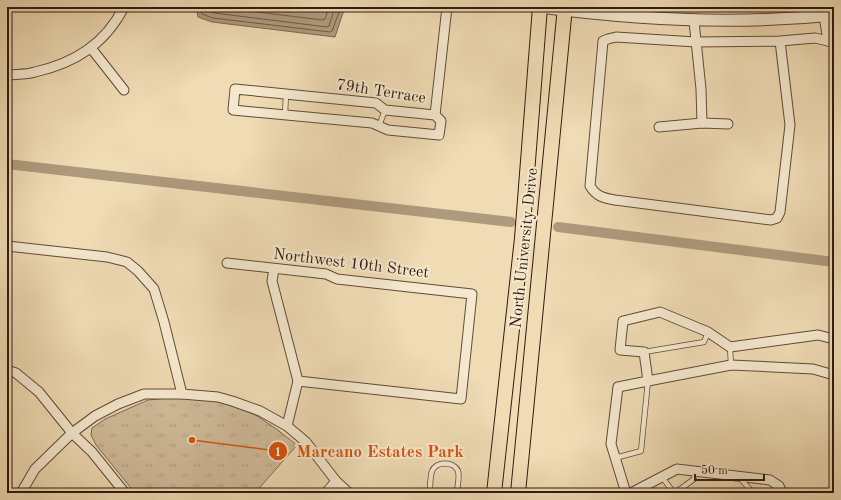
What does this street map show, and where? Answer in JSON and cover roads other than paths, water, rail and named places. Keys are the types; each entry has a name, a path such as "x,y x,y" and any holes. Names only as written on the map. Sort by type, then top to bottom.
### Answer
{"main road":[{"name":"North University Drive","path":"494,493 522,238 540,7"},
{"name":"North University Drive","path":"518,493 565,9"},
{"path":"502,493 509,409 508,404 504,399"}],"street":[{"path":"7,75 34,73 61,65 91,48 111,29 124,7"},
{"path":"435,115 447,7"},
{"path":"540,7 619,17 694,21 752,20 829,15 831,40 815,38 780,41 696,42 616,37 603,42 590,186 594,193 602,197 615,200 771,220 777,218 780,212 790,125 780,41"},
{"path":"694,21 701,89 702,123"},
{"path":"91,48 124,90"},
{"name":"79th Terrace","path":"235,89 376,104 385,110 435,115 441,121 439,135 388,130 372,123 233,110 235,89"},
{"path":"659,127 702,123 728,124"},
{"path":"7,246 107,257 127,262 138,271 154,289 182,394"},
{"name":"Northwest 10th Street","path":"227,263 326,274 337,280 472,294 461,399 298,381"},
{"path":"274,269 272,281 298,381 287,426"},
{"path":"648,381 644,352 620,350 623,321 660,312 708,332 730,346 818,335 834,339"},
{"path":"626,493 611,444 618,387 731,365 813,369 834,375"},
{"path":"7,370 16,373 39,392 72,433 92,452 125,493"},
{"path":"21,493 35,469 72,433 95,416 118,404 144,394 182,394 218,397 260,411 287,426 306,442 336,481 349,493"},
{"path":"631,493 677,469 770,480 779,486 782,493"},
{"path":"326,493 336,481"}],"lane":[{"path":"285,115 286,94"},
{"path":"379,126 385,110"},
{"path":"644,352 704,342 708,332"},
{"path":"730,346 731,365"},
{"path":"615,458 641,451 648,381"},
{"path":"430,493 432,472 435,466 449,464 455,467 459,472 457,493"},
{"path":"662,477 674,493 694,479 695,471"},
{"path":"739,476 753,493"}],"water":[{"path":"196,7 345,7 335,37 212,22 198,17"}],"waterway":[{"path":"7,164 511,222"},
{"path":"558,227 834,262"}],"place":[{"name":"Marcano Estates Park","path":"192,440"}]}
